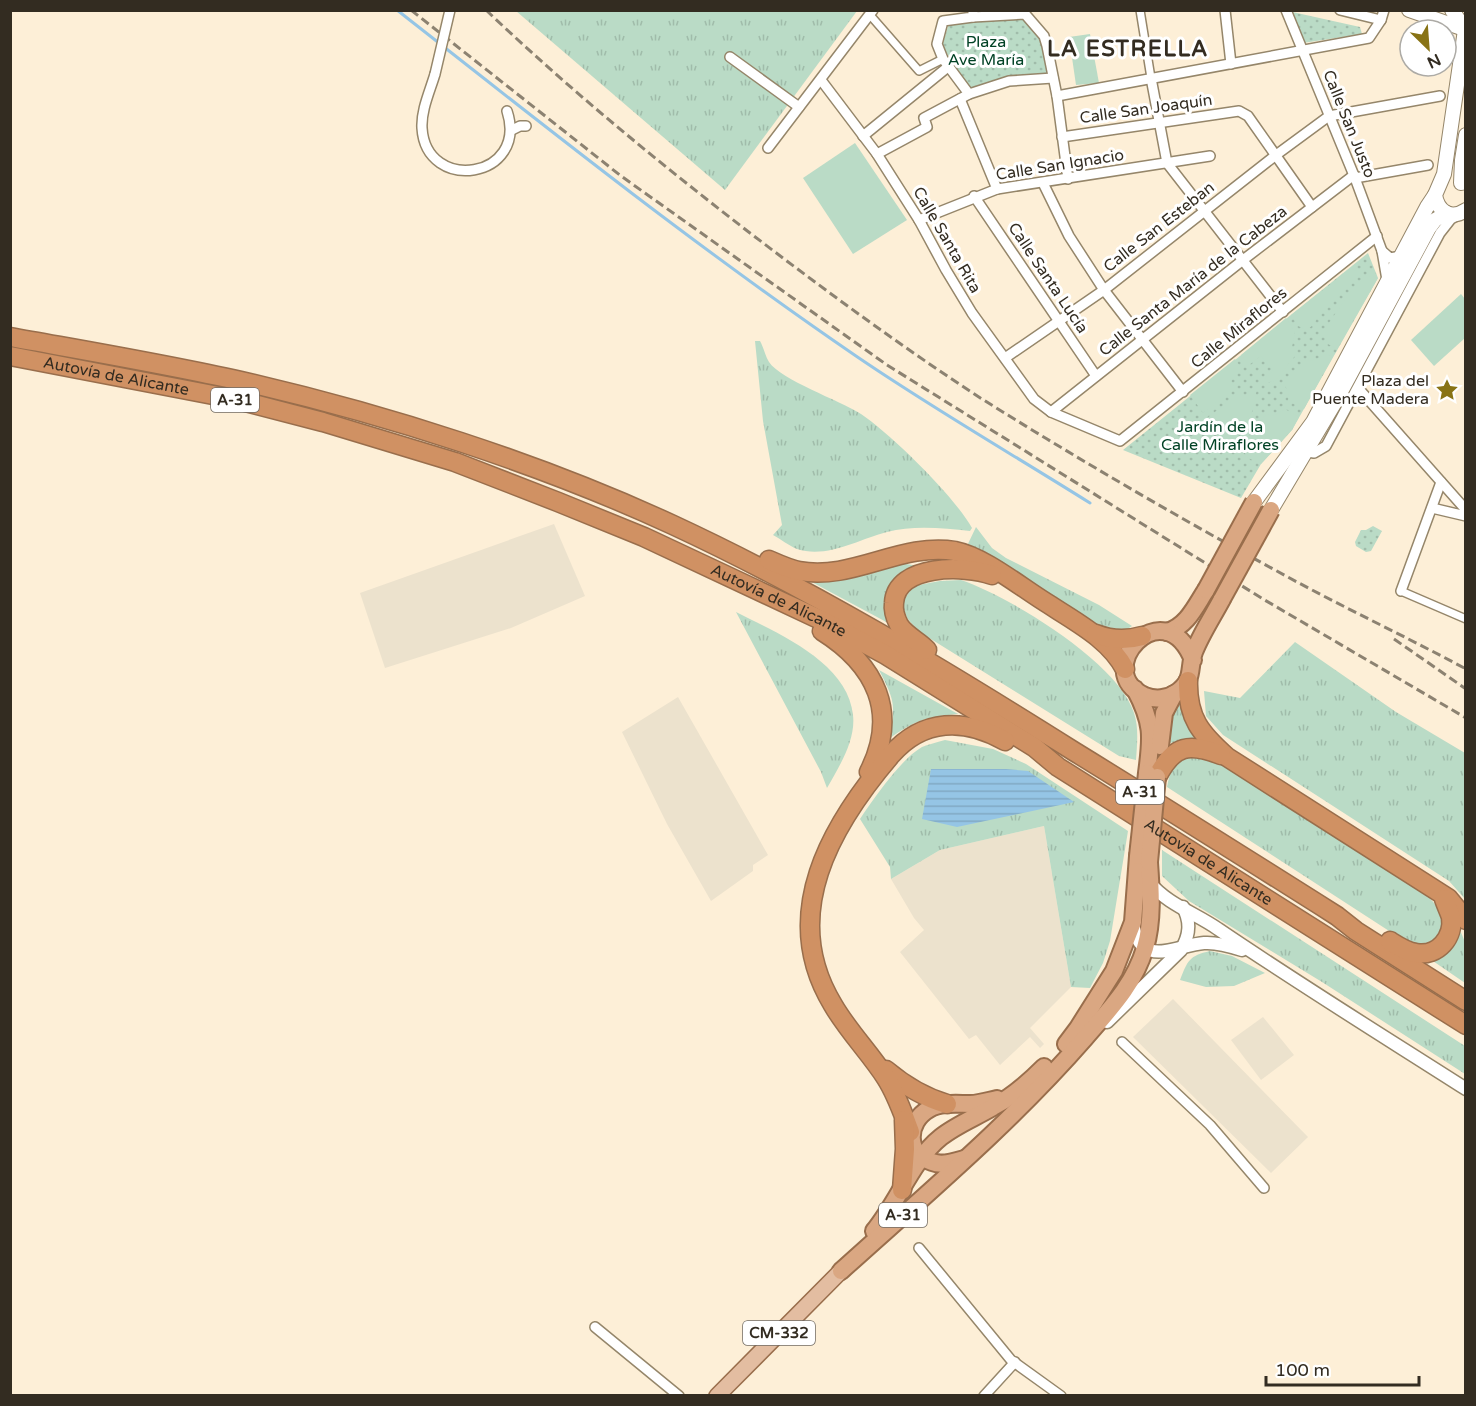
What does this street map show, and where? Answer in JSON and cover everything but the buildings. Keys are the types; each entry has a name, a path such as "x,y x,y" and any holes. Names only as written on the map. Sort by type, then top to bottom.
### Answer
{"highway":[{"name":"Autovía de Alicante","path":"10,337 241,381 343,407 411,427 586,489 671,524 802,588 944,669 1337,916 1356,931 1466,1001"},
{"name":"Autovía de Alicante","path":"10,356 234,399 398,443 455,462 644,537 823,621 886,655 1034,747 1058,767 1466,1025"},
{"path":"1167,632 1183,624 1206,590 1254,502"},
{"path":"1271,510 1195,649 1188,681 1189,700 1195,722 1206,738 1227,757 1443,894 1466,920"},
{"path":"716,546 741,547 798,571 814,572 851,568 924,549 957,552 986,564 1091,632 1112,650 1125,669 1128,680 1149,719 1152,735 1152,775"},
{"path":"944,669 925,647 899,625 893,609 897,589 906,580 917,575 956,568 989,574 1019,586"},
{"path":"792,608 859,660 875,683 881,703 882,735 876,758 822,862 812,892 808,935 814,963 825,992 887,1079 921,1157 938,1164 965,1159 1072,1053 1126,990 1146,947"},
{"path":"1091,632 1114,639 1142,636 1156,631 1167,632 1183,642 1192,660"},
{"path":"1125,669 1126,657 1132,645 1142,636"},
{"name":"A-31","path":"1146,947 1151,902 1150,883 1144,859 1152,775 1168,702 1188,681"},
{"path":"1134,688 1148,697 1162,698 1174,694"},
{"path":"854,802 899,746 927,729 942,724 973,727 994,734 1031,756 1058,767"},
{"path":"1152,775 1176,752 1190,748 1205,749 1227,757"},
{"path":"964,1123 1015,1092 1054,1058 1078,1028 1114,971 1133,921 1144,859"},
{"path":"1337,916 1360,923 1398,946 1416,953 1427,953 1444,944 1450,934 1450,916 1443,894"},
{"path":"873,1059 912,1090 924,1097 946,1104 961,1116 969,1140 965,1159"},
{"path":"907,1124 936,1106 983,1103 1015,1092"},
{"name":"A-31","path":"841,1271 878,1227 921,1157 942,1136 964,1123"},
{"path":"902,1190 907,1124"},
{"name":"A-31","path":"841,1271 965,1159"}],"main road":[{"path":"1254,502 1313,422 1438,189 1444,174 1465,30 1452,10"},
{"path":"1417,11 1465,30"},
{"path":"1438,189 1450,180 1463,184 1466,135"},
{"path":"1438,189 1439,208 1457,213"},
{"path":"1271,510 1308,452 1429,228 1435,220 1457,213"},
{"name":"CM-332","path":"717,1395 841,1271"}],"street":[{"path":"450,10 422,119 422,131 428,147 440,163 455,170 465,171 487,166 504,150 512,130 507,111"},
{"path":"1140,10 1167,163 1283,312"},
{"path":"1225,10 1231,64"},
{"name":"Calle San Justo","path":"1286,10 1355,177 1382,251 1388,283"},
{"path":"1057,96 1369,38 1383,15 1340,10"},
{"path":"768,148 871,13 919,71 946,63"},
{"path":"969,94 946,63 937,44 943,21 973,14 1025,14 1044,36 1057,96 1068,179"},
{"path":"730,57 799,107"},
{"path":"863,136 946,63"},
{"path":"877,154 927,127 924,118 969,94 1009,81 1053,78"},
{"name":"Calle Santa Rita","path":"821,80 877,154 919,220 972,313 1034,399 1051,411 1119,441"},
{"path":"1329,116 1440,96"},
{"path":"960,99 997,189"},
{"name":"Calle San Joaquín","path":"1062,137 1239,111 1248,116 1276,155"},
{"name":"Calle San Esteban","path":"1005,358 1104,290 1329,116"},
{"path":"512,130 526,126"},
{"path":"1276,155 1312,207"},
{"name":"Calle San Ignacio","path":"919,220 974,196 997,189 1210,156"},
{"path":"1355,177 1428,165"},
{"name":"Calle Santa María de la Cabeza","path":"1051,411 1243,260 1355,177"},
{"path":"1043,183 1069,236 1104,290 1183,392"},
{"name":"Calle Santa Lucía","path":"974,196 1096,376"},
{"path":"1308,452 1314,453 1326,446 1440,233 1457,213"},
{"name":"Calle Miraflores","path":"1119,441 1377,236"},
{"path":"1382,251 1393,258 1401,256"},
{"path":"1358,388 1466,510"},
{"path":"1442,482 1401,591 1466,619"},
{"path":"1432,508 1466,516"},
{"path":"1150,883 1177,904 1466,1089"},
{"path":"1072,1053 1122,1009 1181,950 1186,942 1189,930 1187,915 1177,904 1159,900 1151,902 1141,908 1133,921 1137,935 1146,947 1160,952 1181,950 1197,944 1216,943 1257,956"},
{"path":"1122,1042 1210,1125 1264,1188"},
{"path":"919,1248 1015,1362 1061,1395"},
{"path":"595,1327 679,1395"},
{"path":"984,1395 1015,1362"}],"shaded area":[{"path":"554,524 585,596 511,628 385,668 360,593"},
{"path":"678,697 768,855 753,865 753,871 711,901 667,824 622,732"},
{"path":"1044,826 1071,987 1030,1028 1044,1044 1040,1048 1030,1037 1000,1065 976,1035 969,1039 900,952 924,930 914,918 891,879 940,850"},
{"path":"1173,999 1308,1137 1271,1173 1133,1037"},
{"path":"1263,1017 1294,1055 1261,1080 1231,1040"}],"green space":[{"path":"516,11 857,11 725,190"},
{"path":"1288,11 1360,27 1362,34 1303,43"},
{"name":"Plaza Ave María","path":"1027,16 1043,40 1052,77 973,92 942,46 949,23"},
{"path":"1090,34 1099,83 1076,85 1069,37"},
{"path":"855,143 907,220 853,254 803,178"},
{"name":"Jardín de la Calle Miraflores","path":"1368,253 1378,278 1292,430 1261,464 1241,498 1123,450"},
{"path":"1351,268 1358,272 1319,313 1314,324 1307,330 1298,326 1291,315"},
{"path":"1365,275 1378,278 1337,349 1326,343 1326,327"},
{"path":"1461,294 1465,299 1465,338 1434,366 1411,340"},
{"path":"1286,318 1295,332 1292,347 1295,356 1275,381 1265,383 1263,380 1273,371 1261,356 1249,365 1241,355"},
{"path":"755,341 760,341 769,362 775,369 798,383 851,408 889,436 952,500 972,528 970,531 907,528 820,552 797,549 773,535 782,525 763,421"},
{"path":"1324,354 1333,356 1304,409 1288,401 1289,393 1285,386 1306,359 1315,360"},
{"path":"1235,359 1242,369 1231,381 1235,388 1203,413 1190,395"},
{"path":"1256,386 1251,416 1230,449 1206,419 1240,392 1244,396"},
{"path":"1285,409 1299,417 1292,430 1261,464 1246,457 1243,445 1266,414 1273,416"},
{"path":"1373,526 1382,531 1371,551 1366,552 1356,546 1355,542 1361,530"},
{"path":"976,527 992,548 1006,558 1099,605 1132,626 1126,630 1102,627 966,548"},
{"path":"900,563 925,567 910,571 890,624 808,580"},
{"path":"961,580 1006,600 1033,616 1085,653 1107,673 1124,694 1136,719 1136,760 1119,756 918,631 907,618 902,603 913,586"},
{"path":"736,612 808,652 825,665 848,696 853,715 852,734 846,753 827,788 821,772"},
{"path":"1295,642 1396,712 1465,753 1465,899 1449,881 1223,735 1206,716 1204,691 1240,698"},
{"path":"879,670 958,714 921,720 889,739 893,703"},
{"path":"1180,701 1199,739 1169,743 1169,718"},
{"path":"945,740 993,749 1026,764 1128,831 1110,941 1103,963 1090,988 1071,987 1044,826 940,850 891,879 890,867 860,819 905,760 922,747"},
{"path":"1191,755 1211,757 1428,896 1442,916 1442,932 1433,941 1426,943 1411,943 1403,940 1167,787 1174,767"},
{"path":"1162,850 1465,1046 1465,1074 1322,982 1189,901 1162,876"},
{"path":"1457,923 1465,942 1465,983 1430,959"},
{"path":"1210,951 1232,956 1265,973 1234,986 1206,987 1180,980 1193,957"}],"water":[{"path":"931,769 1028,771 1074,802 957,827 922,819"}],"waterway":[{"path":"397,10 624,187 797,315 914,394 1090,503"}],"railway":[{"path":"411,10 621,176 887,365 1263,599 1466,718"},
{"path":"486,10 615,125 750,233 893,339 952,379 1127,487 1201,529 1299,583 1466,669"},
{"path":"1394,639 1466,689"}],"place":[{"name":"Plaza del Puente Madera","path":"1447,390"}],"district":[{"name":"LA ESTRELLA","path":"1128,49"}]}
